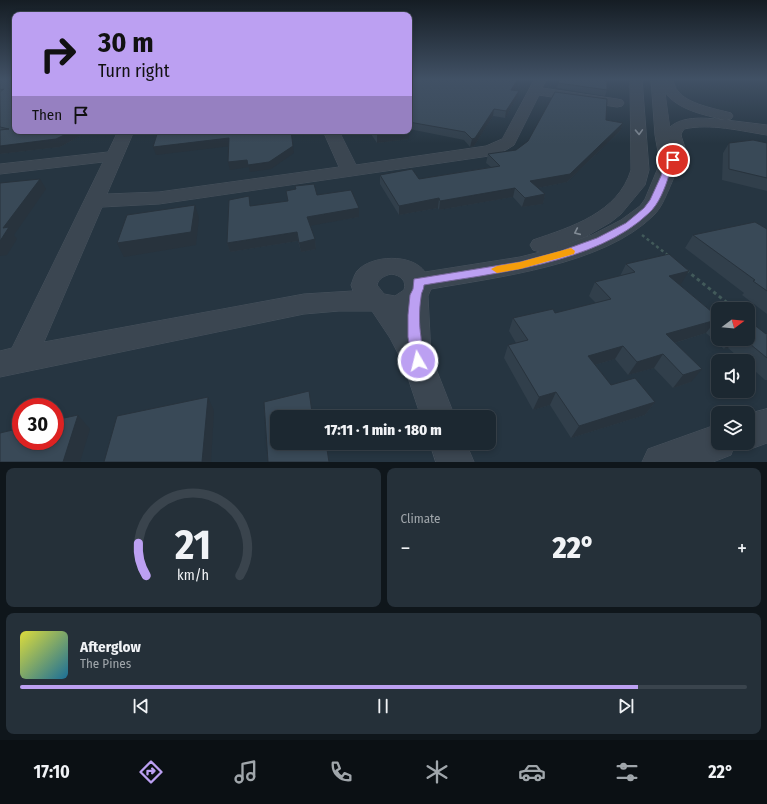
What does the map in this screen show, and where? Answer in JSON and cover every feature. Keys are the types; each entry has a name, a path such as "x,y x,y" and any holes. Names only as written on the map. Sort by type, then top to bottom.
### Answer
{"street":[{"path":"90,208 350,172 481,152 500,147 508,142 529,101"},
{"path":"606,101 617,103"},
{"path":"414,282 562,238 592,225 614,210 636,185 640,170 637,101"},
{"path":"418,361 400,330 377,303 367,295 364,288 364,280 369,274 375,269 391,266 414,282 520,265 564,254 600,240 629,225 647,210 654,201 665,176 668,163 659,101"},
{"path":"683,101 696,107 721,115"},
{"path":"767,123 692,110 682,112 687,117 767,130"},
{"path":"668,163 673,160 678,153 674,130 681,126 693,123 710,123 767,130"},
{"path":"11,361 90,208 125,134"},
{"path":"332,134 350,172"},
{"path":"0,169 114,156"},
{"path":"304,304 339,290 369,274"},
{"path":"11,361 304,304 339,301 377,303 391,306 409,301 414,282"},
{"path":"414,282 414,337 418,361 436,410"},
{"path":"755,430 767,426"},
{"path":"661,462 711,444"},
{"path":"451,450 455,462"}],"path":[{"path":"629,225 673,259"},
{"path":"685,269 726,302"}],"building":[{"path":"0,101 12,101 12,134 66,134 56,139 0,146 0,130 9,129 0,127"},
{"path":"412,101 513,101 506,111 494,109 475,138 472,139 465,132 412,123"},
{"path":"550,101 607,101 606,120 623,123 570,174 530,181 545,194 525,198 515,188 440,201 439,198 399,206 380,175 412,169 419,179 500,166 488,154 516,150 528,141"},
{"path":"157,134 291,134 293,146 269,162 248,165 247,160 228,162 229,138 153,147"},
{"path":"753,140 767,143 767,178 729,169 729,143"},
{"path":"40,179 3,228 9,227 0,241 0,183"},
{"path":"314,184 317,195 351,190 359,208 307,217 315,239 299,243 297,232 227,243 229,200 249,196 250,206 288,201 286,191 296,189 295,186"},
{"path":"195,205 191,232 117,243 127,215"},
{"path":"755,222 767,229 767,291 753,281 755,280 693,235"},
{"path":"669,254 689,271 669,276 711,311 711,321 666,334 702,369 683,375 663,354 637,362 623,346 588,356 611,385 635,378 655,402 579,426 556,392 539,397 508,345 528,340 513,318 553,309 555,313 611,299 595,282 635,272 626,264"},
{"path":"755,325 766,334 767,333 767,358 752,346 755,346"},
{"path":"309,391 312,410 270,410 270,450 327,450 329,462 268,462 264,402"},
{"path":"208,397 202,462 104,462 117,416"},
{"path":"78,415 63,462 0,462 0,433 12,430 12,450 64,450 64,418"}],"slow traffic":[{"path":"497,269 520,265 571,251"}],"route":[{"path":"418,361 414,337 415,295 418,289 418,282 520,265 564,254 600,240 629,225 647,210 654,201 665,176 668,163 673,160"}]}
